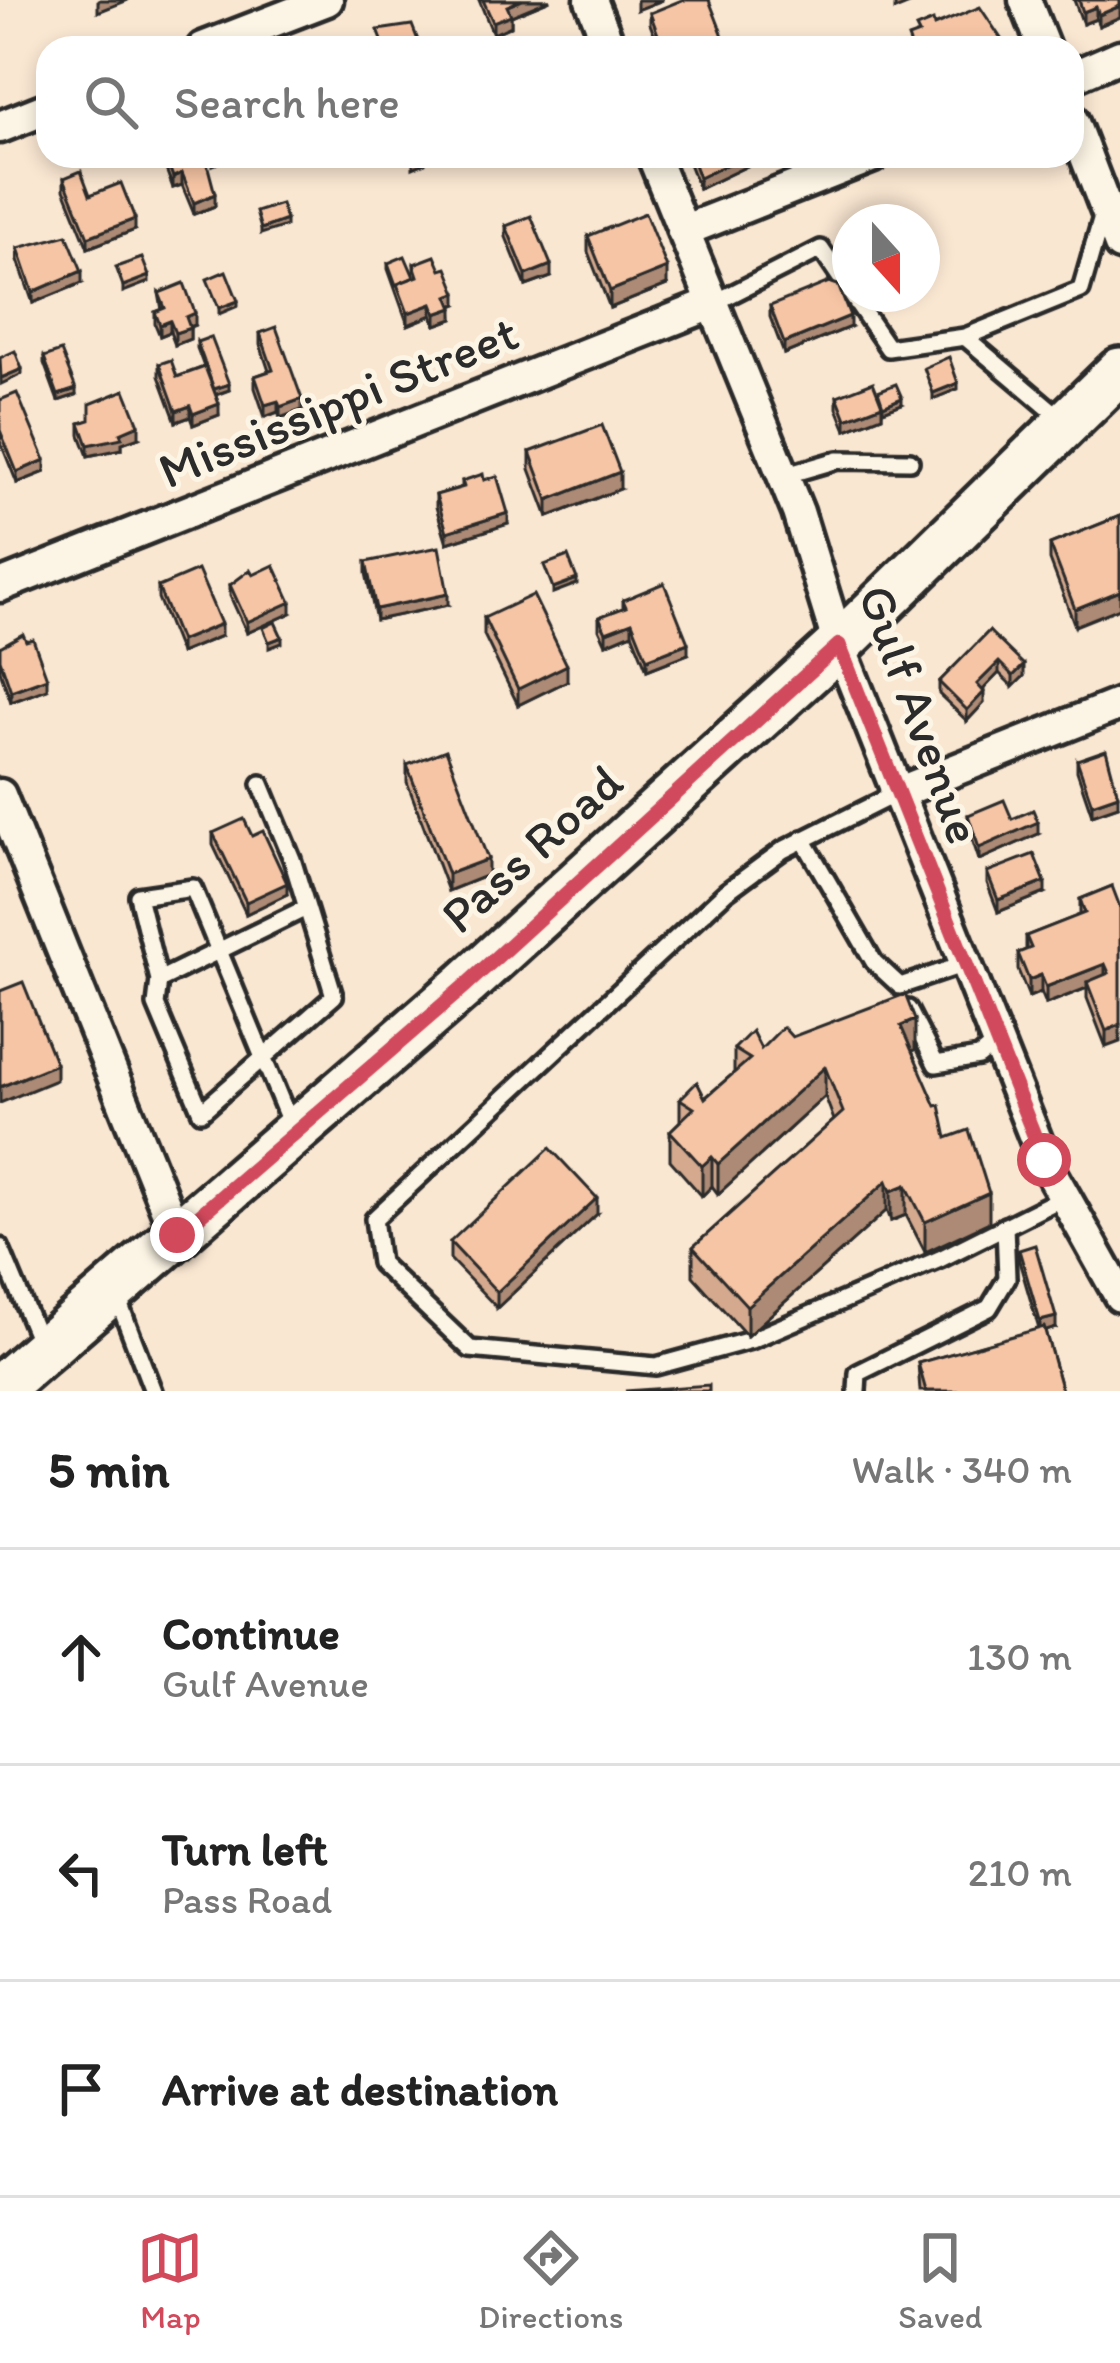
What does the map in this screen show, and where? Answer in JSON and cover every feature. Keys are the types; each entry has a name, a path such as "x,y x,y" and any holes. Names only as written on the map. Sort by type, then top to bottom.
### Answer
{"main road":[{"name":"Pass Road","path":"0,1388 294,1133 839,645 1120,371"}],"street":[{"path":"234,36 328,0"},
{"path":"591,0 605,36"},
{"path":"1024,0 1039,36"},
{"path":"1084,72 1120,56"},
{"path":"0,127 36,113"},
{"path":"1084,152 1120,245"},
{"name":"Gulf Avenue","path":"658,168 783,476 839,645 965,964 1064,1197 1120,1296"},
{"path":"682,231 842,168"},
{"name":"Mississippi Street","path":"0,586 712,304"},
{"path":"896,794 1120,704"},
{"path":"0,795 8,838 177,1235"}],"lane":[{"path":"864,312 888,348 965,337 1081,290 1105,207"},
{"path":"712,304 821,249 832,265"},
{"path":"965,337 1067,423"},
{"path":"783,476 838,460 910,461"},
{"path":"261,784 334,996 265,1060 201,1112 156,1005 159,980 138,896 193,888 265,1060 294,1133"},
{"path":"896,794 803,839 726,892 374,1220 380,1263 470,1349 656,1366 751,1340 1064,1197"},
{"path":"803,839 874,962 900,986 936,1064 979,1057 997,1042"},
{"path":"159,980 307,908"},
{"path":"900,986 965,964"},
{"path":"857,1391 858,1373 989,1308 1007,1278 1005,1226"},
{"path":"0,1247 43,1351"},
{"path":"114,1289 153,1391"}],"building":[{"path":"483,0 522,0 507,6 511,15 493,22"},
{"path":"682,0 709,0 723,36 659,36 650,13"},
{"path":"1079,0 1120,0 1120,6 1099,15 1096,7 1083,12"},
{"path":"980,7 999,36 914,36 919,34 916,28 933,21 934,26"},
{"path":"412,25 416,36 380,36 378,30"},
{"path":"170,168 208,168 215,194 194,203 182,173 173,177"},
{"path":"695,168 719,168 699,178"},
{"path":"81,171 90,195 121,183 135,219 88,237 64,178"},
{"path":"281,204 286,220 261,229 256,212"},
{"path":"645,213 667,268 610,291 588,236"},
{"path":"531,216 551,265 526,275 506,226"},
{"path":"67,235 82,271 33,292 18,248"},
{"path":"405,256 414,277 396,285 388,263"},
{"path":"435,256 441,270 447,268 457,293 448,296 453,308 436,314 432,304 408,313 397,284 418,276 414,264"},
{"path":"142,258 149,276 123,286 116,267"},
{"path":"226,271 238,301 219,308 207,279"},
{"path":"829,282 832,312 850,316 784,343 770,306"},
{"path":"184,283 195,313 186,317 190,328 175,333 170,321 160,325 155,312 165,308 159,293"},
{"path":"276,327 302,399 280,407 278,401 265,405 255,376 273,370 260,333"},
{"path":"211,337 229,384 214,389 197,342"},
{"path":"15,351 22,369 1,378 0,358"},
{"path":"61,351 76,389 58,395 44,357"},
{"path":"949,357 958,383 933,393 924,368"},
{"path":"171,360 177,377 205,367 219,404 193,414 190,406 176,411 159,364"},
{"path":"873,382 882,405 846,419 837,396"},
{"path":"896,384 902,398 883,406 878,391"},
{"path":"125,390 139,425 120,433 122,438 88,445 80,423 90,420 90,404"},
{"path":"17,393 45,460 17,472 0,430 0,400"},
{"path":"602,425 620,472 548,500 530,452"},
{"path":"483,474 484,480 497,476 508,513 447,532 436,495 464,487 462,481"},
{"path":"1120,516 1120,591 1075,609 1050,544"},
{"path":"439,547 448,594 376,609 366,562"},
{"path":"568,556 577,579 553,588 544,565"},
{"path":"274,565 291,602 247,622 230,585 250,570 253,575"},
{"path":"198,570 221,624 180,641 158,587"},
{"path":"664,583 688,643 647,659 632,622 606,632 599,617 626,607 623,600"},
{"path":"533,595 567,665 518,689 484,618"},
{"path":"275,622 282,637 269,642 263,628"},
{"path":"989,631 1024,665 1013,676 999,662 977,684 984,692 967,710 939,682"},
{"path":"23,634 26,641 33,639 47,678 11,691 0,647"},
{"path":"446,750 488,859 448,874 407,765"},
{"path":"1106,750 1118,795 1092,804 1077,760"},
{"path":"1004,800 1012,819 1033,810 1038,822 979,848 968,815"},
{"path":"244,819 252,836 263,831 287,883 246,902 213,833"},
{"path":"1034,854 1045,882 998,900 987,872"},
{"path":"1112,886 1120,907 1120,1025 1106,1031 1087,982 1109,973 1105,964 1046,987 1041,975 1029,980 1018,953 1031,948 1026,936 1085,913 1080,899"},
{"path":"23,982 56,1064 0,1087 0,991"},
{"path":"905,994 915,1020 901,1026 936,1106 940,1105 947,1138 969,1130 989,1193 925,1222 906,1185 891,1191 887,1181 747,1306 693,1247 843,1112 825,1067 718,1164 712,1157 702,1166 670,1131 694,1108 680,1099 697,1082 705,1098 750,1059 734,1049 752,1031 761,1049 783,1027 792,1037"},
{"path":"550,1148 597,1198 497,1292 450,1242"},
{"path":"1035,1245 1056,1317 1040,1321 1019,1250"},
{"path":"1044,1327 1062,1391 926,1391 918,1363"},
{"path":"709,1385 709,1391 625,1391"}],"route":[{"path":"177,1235 466,985 839,645 1044,1160"}]}
